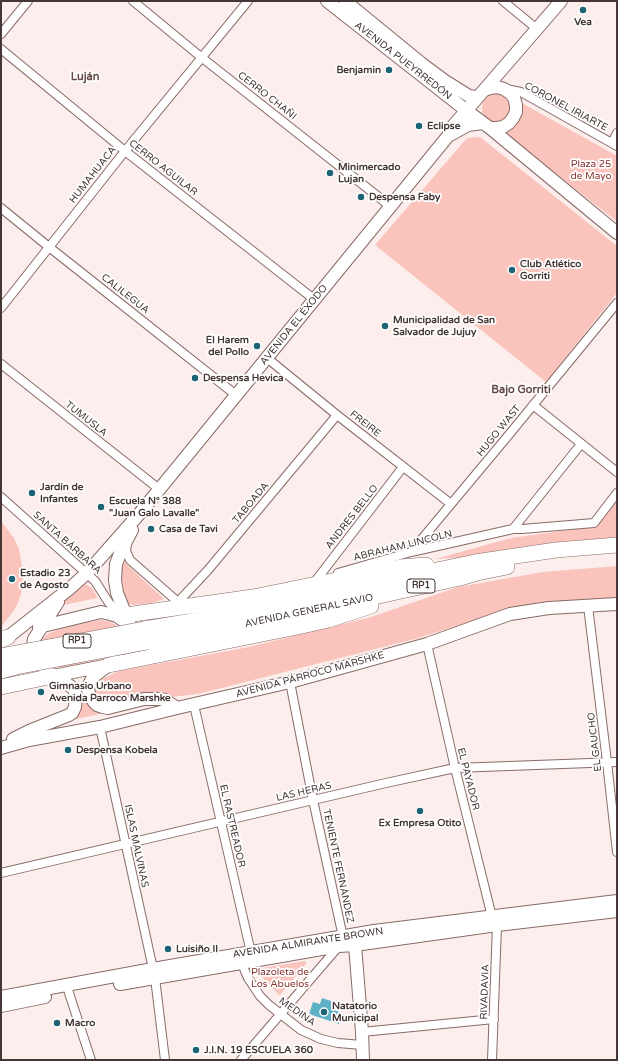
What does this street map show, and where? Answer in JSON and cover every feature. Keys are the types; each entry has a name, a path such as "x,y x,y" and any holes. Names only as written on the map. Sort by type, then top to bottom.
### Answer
{"highway":[{"path":"123,618 180,605 225,615 285,591 400,566 475,562 556,550 617,545"},
{"name":"AVENIDA GENERAL SAVIO","path":"1,656 136,630 225,615 312,611 477,573 531,563 617,555"},
{"path":"109,665 272,633 328,620 418,591 443,581"},
{"name":"AVENIDA GENERAL SAVIO","path":"1,671 147,642 225,615"},
{"path":"1,686 53,676"}],"main road":[{"name":"AVENIDA PUEYRREDÓN","path":"327,1 484,124 617,233"},
{"name":"AVENIDA PUEYRREDÓN","path":"345,1 445,81 464,94 475,97 480,96"},
{"name":"AVENIDA EL ÉXODO","path":"4,639 69,589 87,572 140,513 448,136 453,126 561,1"},
{"path":"497,87 504,89 514,98 516,112 513,118 503,127 497,128 484,124 476,115 475,108 480,96 497,87"},
{"name":"AVENIDA EL ÉXODO","path":"448,136 465,126 484,124"},
{"name":"AVENIDA EL ÉXODO","path":"140,513 116,564 115,580 123,618 132,630 134,641 132,647 121,658 93,677 88,685 88,690 94,702 103,707 108,708 144,699 160,699 165,700 177,708"},
{"name":"AVENIDA EL ÉXODO","path":"53,676 37,665 33,659 34,640 58,602 69,589"},
{"name":"AVENIDA PÁRROCO MARSHKE","path":"1,747 29,740 100,727 290,682 427,644 510,614 536,610 617,604"},
{"path":"4,639 43,625 101,612 123,618"},
{"path":"53,676 109,665"},
{"path":"1,747 29,731 69,715 74,710 76,705 76,696 74,689 53,676"},
{"name":"AVENIDA ALMIRANTE BROWN","path":"1,997 68,989 341,942 495,921 617,901"},
{"name":"AVENIDA ALMIRANTE BROWN","path":"495,921 617,911"},
{"path":"356,940 363,1060"},
{"name":"AVENIDA ALMIRANTE BROWN","path":"1,1006 68,989"}],"street":[{"path":"1,34 28,1"},
{"name":"CERRO CHAÑI","path":"133,1 201,57 390,206"},
{"name":"HUMAHUACA","path":"1,308 125,151 248,1"},
{"path":"502,1 537,29"},
{"name":"CERRO AGUILAR","path":"1,49 125,151 314,300"},
{"name":"CORONEL IRIARTE","path":"504,89 521,92 614,144"},
{"path":"614,144 617,133"},
{"name":"CALILEGUA","path":"1,208 236,395"},
{"name":"HUGO WAST","path":"411,552 617,303"},
{"name":"FREIRE","path":"267,358 451,504"},
{"name":"TUMUSLA","path":"1,364 159,489"},
{"path":"533,405 617,472"},
{"name":"TABOADA","path":"180,605 338,415"},
{"path":"514,529 582,444"},
{"name":"ANDRES BELLO","path":"317,579 403,467"},
{"name":"ABRAHAM LINCOLN","path":"225,615 232,596 317,579 411,552 514,529 594,523 617,493"},
{"name":"SANTA BÁRBARA","path":"1,497 87,572 95,580 109,603 123,618"},
{"path":"132,530 126,551 130,560 180,605"},
{"name":"EL GAUCHO","path":"588,606 617,852"},
{"name":"EL PAYADOR","path":"427,644 455,768 495,921"},
{"name":"TENIENTE FERNÁNDEZ","path":"290,682 341,942"},
{"name":"EL RASTREADOR","path":"194,705 221,822 246,958"},
{"name":"ISLAS MALVINAS","path":"100,727 154,974 165,1060"},
{"name":"LAS HERAS","path":"1,873 455,768 617,762"},
{"name":"RIVADAVIA","path":"492,1060 495,921"},
{"path":"241,1060 341,942"},
{"name":"MEDINA","path":"246,958 250,982 260,996 301,1030 321,1039 338,1043 362,1045"},
{"path":"68,989 91,1060"},
{"path":"362,1032 494,1019"}],"green space":[{"path":"496,94 506,98 510,108 506,118 496,122 486,118 482,108 486,98"},
{"name":"Plaza 25 de Mayo","path":"520,102 617,156 617,221 502,132"},
{"name":"Club Atlético Gorriti","path":"480,137 617,246 617,293 546,382 375,245 467,138"},
{"path":"617,501 617,541 490,556 435,559 511,538 597,526"},
{"name":"Estadio 23 de Agosto","path":"1,521 14,538 19,549 23,573 23,584 17,605 1,627"},
{"path":"124,562 164,599 152,603 133,605 128,603 124,595 120,565"},
{"path":"617,566 617,599 523,605 415,639 198,694 171,697 156,693 106,703 98,700 95,689 102,679 119,671 249,647 371,617 458,587 543,572"},
{"path":"80,583 92,588 97,598 59,606"},
{"path":"100,620 108,621 116,625 121,631 109,657 65,667 50,665 40,645 43,638 49,633 66,627"},
{"path":"80,692 83,692 87,703 104,713 68,721"},
{"name":"Plazoleta de Los Abuelos","path":"304,961 306,964 280,995 256,970 257,969"}],"water":[{"name":"Natatorio Municipal","path":"322,998 337,1003 334,1010 342,1013 339,1024 309,1014 313,1002 320,1004"}],"place":[{"name":"Vea","path":"583,10"},
{"name":"Benjamin","path":"389,70"},
{"name":"Eclipse","path":"419,126"},
{"name":"Minimercado Lujan","path":"330,173"},
{"name":"Despensa Faby","path":"361,197"},
{"name":"Club Atlético Gorriti","path":"512,270"},
{"name":"Municipalidad de San Salvador de Jujuy","path":"385,326"},
{"name":"El Harem del Pollo","path":"257,346"},
{"name":"Despensa Hevica","path":"195,378"},
{"name":"Jardín de Infantes","path":"32,493"},
{"name":"Escuela N° 388 \"Juan Galo Lavalle\"","path":"101,507"},
{"name":"Casa de Tavi","path":"151,529"},
{"name":"Estadio 23 de Agosto","path":"12,579"},
{"name":"Gimnasio Urbano Avenida Parroco Marshke","path":"41,692"},
{"name":"Despensa Kobela","path":"68,750"},
{"name":"Ex Empresa Otito","path":"420,811"},
{"name":"Luisiño II","path":"168,949"},
{"name":"Natatorio Municipal","path":"324,1012"},
{"name":"Macro","path":"57,1023"},
{"name":"J.I.N. 19 ESCUELA 360","path":"196,1050"}],"district":[{"name":"Luján","path":"85,77"},
{"name":"Bajo Gorriti","path":"521,390"}]}
